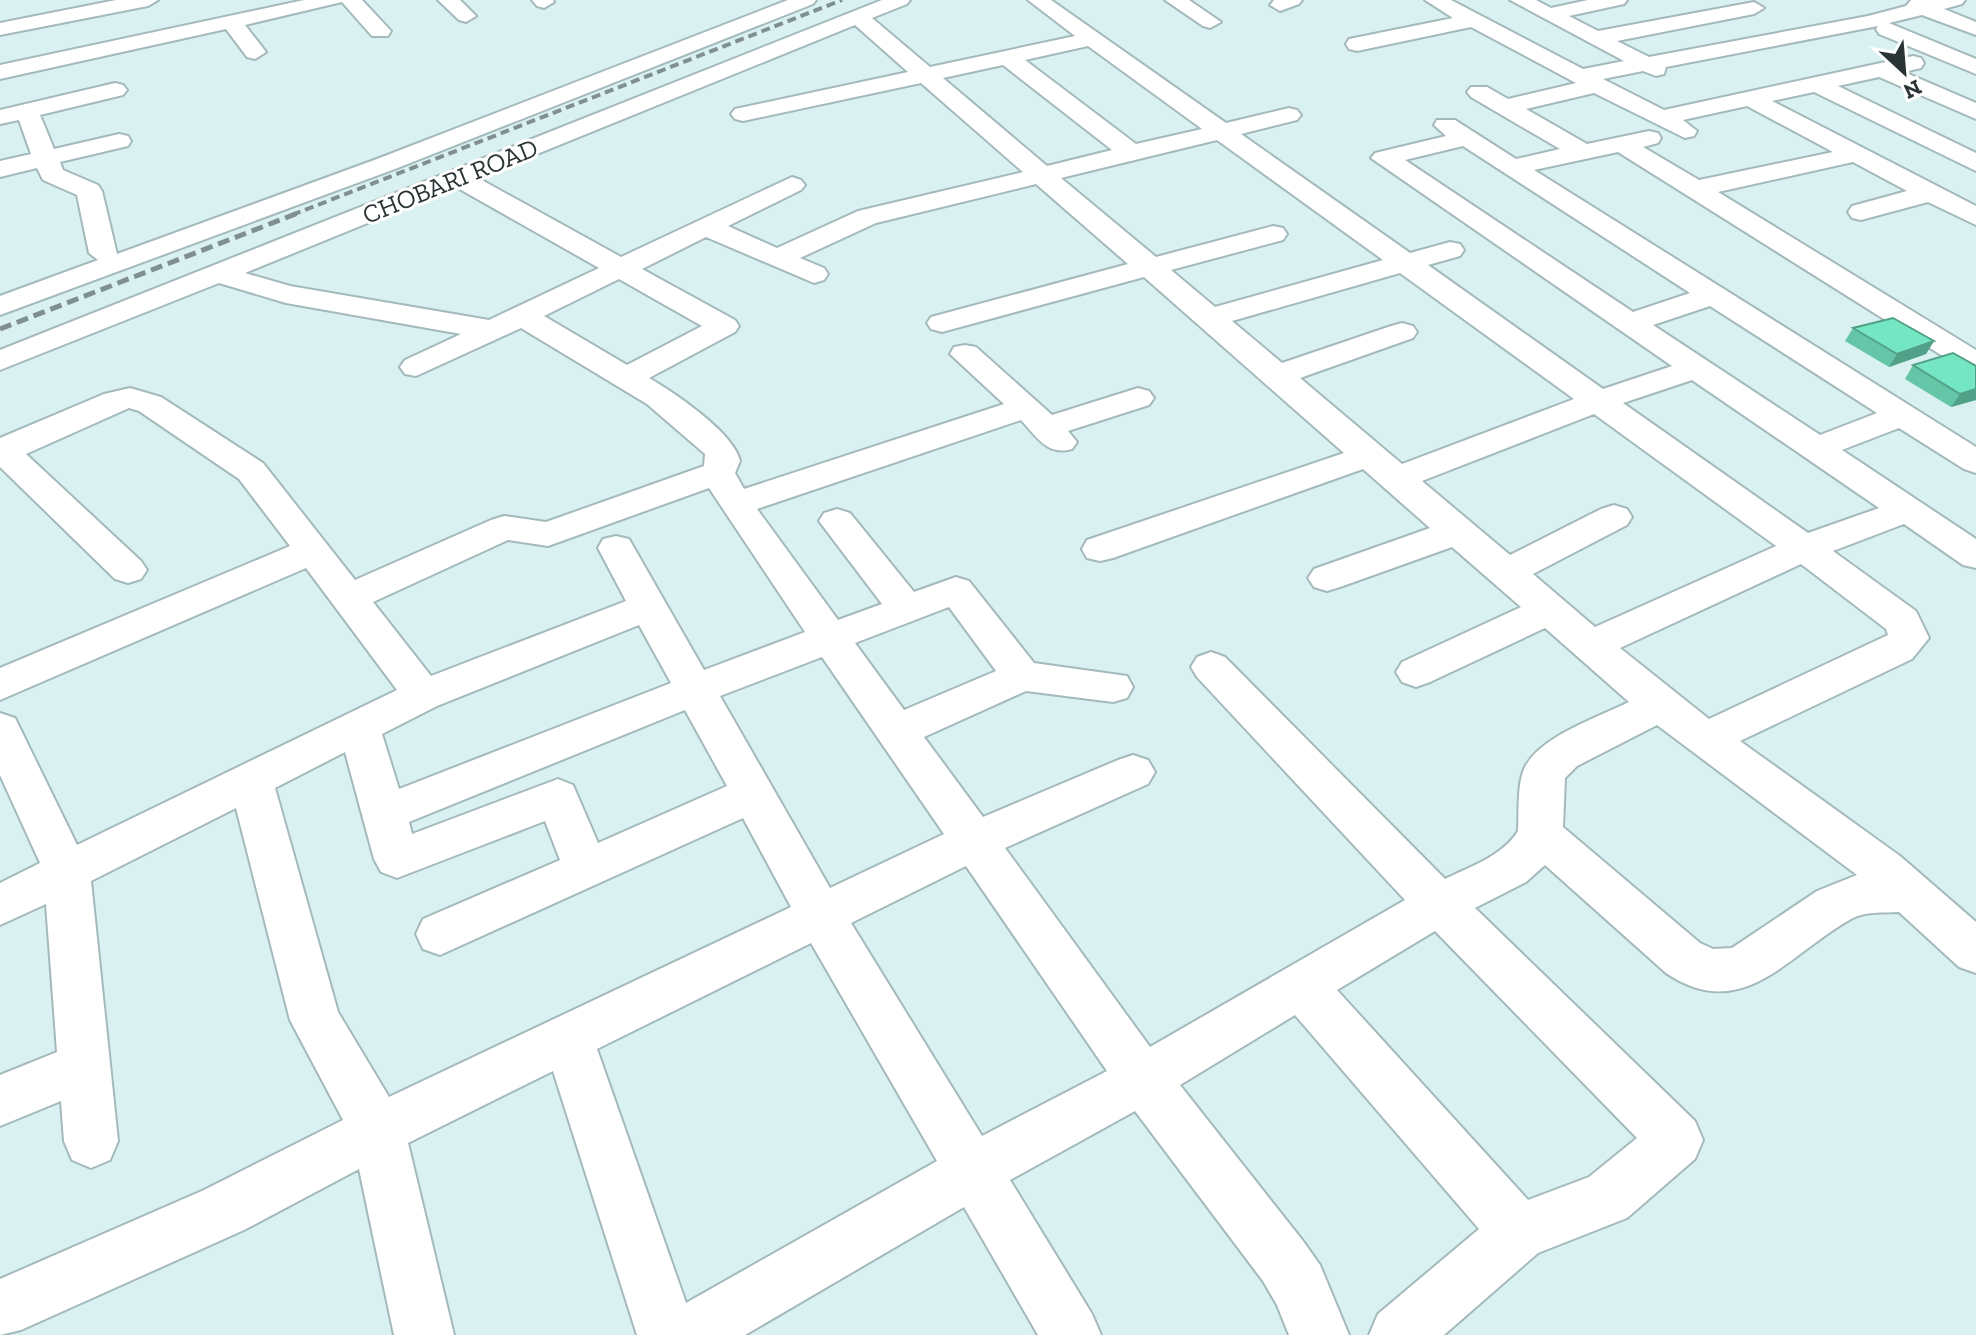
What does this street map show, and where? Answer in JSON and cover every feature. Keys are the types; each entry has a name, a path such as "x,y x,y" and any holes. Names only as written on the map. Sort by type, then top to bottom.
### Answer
{"street":[{"path":"4,64 148,41 236,8 333,0"},
{"path":"351,0 380,31"},
{"path":"448,0 466,16"},
{"path":"0,306 386,164 806,0"},
{"name":"CHOBARI ROAD","path":"0,361 900,0"},
{"path":"1038,0 1600,400 1902,621 1909,638 1898,649 1704,740"},
{"path":"1175,0 1210,22"},
{"path":"1435,0 1685,131"},
{"path":"1520,0 1731,109 1857,154 1976,217"},
{"path":"1551,14 1617,0"},
{"path":"1902,0 1976,29"},
{"path":"1504,107 1646,64 1869,22 1955,0"},
{"path":"0,29 137,1 148,41"},
{"path":"236,8 255,52"},
{"path":"1596,38 1754,8"},
{"path":"858,17 1660,705 1896,881 1976,952"},
{"path":"1357,44 1474,20"},
{"path":"1869,22 1976,67"},
{"path":"743,114 1092,39"},
{"path":"1007,57 1133,154"},
{"path":"1662,118 1731,109 1913,63"},
{"path":"1882,70 1976,112"},
{"path":"1818,85 1976,163"},
{"path":"0,117 115,90"},
{"path":"1479,92 1583,152"},
{"path":"1512,167 1685,131 1731,109"},
{"path":"27,111 52,175 89,191 103,253"},
{"path":"777,258 867,217 1289,115"},
{"path":"1436,118 1976,462"},
{"path":"1467,138 1384,158 1976,556"},
{"path":"0,169 119,141"},
{"path":"1622,144 1976,363"},
{"path":"1695,189 1857,154"},
{"path":"458,178 724,326 625,379"},
{"path":"416,367 792,185"},
{"path":"1861,212 1939,198 1976,195"},
{"path":"704,226 814,274"},
{"path":"0,286 165,232"},
{"path":"942,323 1273,234"},
{"path":"1210,318 1450,250"},
{"path":"219,274 286,294 492,330"},
{"path":"1629,323 1714,295"},
{"path":"521,315 658,397 724,476 896,731 1143,1079 1283,1261 1299,1286 1319,1335"},
{"path":"1276,376 1402,332"},
{"path":"965,354 1045,425"},
{"path":"1395,479 1600,400 1696,368"},
{"path":"348,598 504,528 548,534 724,476 1045,425 1138,398"},
{"path":"128,570 1,451 115,401 139,399 150,404 251,471 423,695"},
{"path":"1814,449 1902,415"},
{"path":"1936,437 1976,424"},
{"path":"1100,549 1368,456"},
{"path":"1591,645 1804,548 1908,510"},
{"path":"1505,573 1614,517"},
{"path":"837,521 905,607"},
{"path":"1327,578 1456,532"},
{"path":"616,548 821,916 1071,1335"},
{"path":"0,685 312,551"},
{"path":"384,813 905,607 956,590 1022,676"},
{"path":"0,905 423,695 648,607"},
{"path":"1416,672 1550,610"},
{"path":"1211,667 1439,904 1676,1140 1607,1198 1519,1232 1399,1335"},
{"path":"896,731 1022,676 1113,687"},
{"path":"688,1335 974,1170 1143,1079 1439,904 1510,868 1530,851 1562,754 1660,705"},
{"path":"359,726 397,859 558,797 586,869"},
{"path":"4,747 67,871 91,1141"},
{"path":"0,1309 224,1210 378,1130 974,841 1133,772"},
{"path":"251,780 315,1020 378,1130 424,1335"},
{"path":"440,934 753,794"},
{"path":"1542,809 1683,958 1709,971 1733,970 1746,965 1834,905 1896,881"},
{"path":"1301,986 1519,1232"},
{"path":"568,1038 667,1335"},
{"path":"0,1101 84,1066"}],"building":[{"path":"1893,318 1934,341 1897,354 1853,328"},
{"path":"1953,353 1976,366 1976,389 1960,394 1913,365"}],"railway":[{"path":"292,215 842,0"},
{"path":"0,329 298,213"}]}
